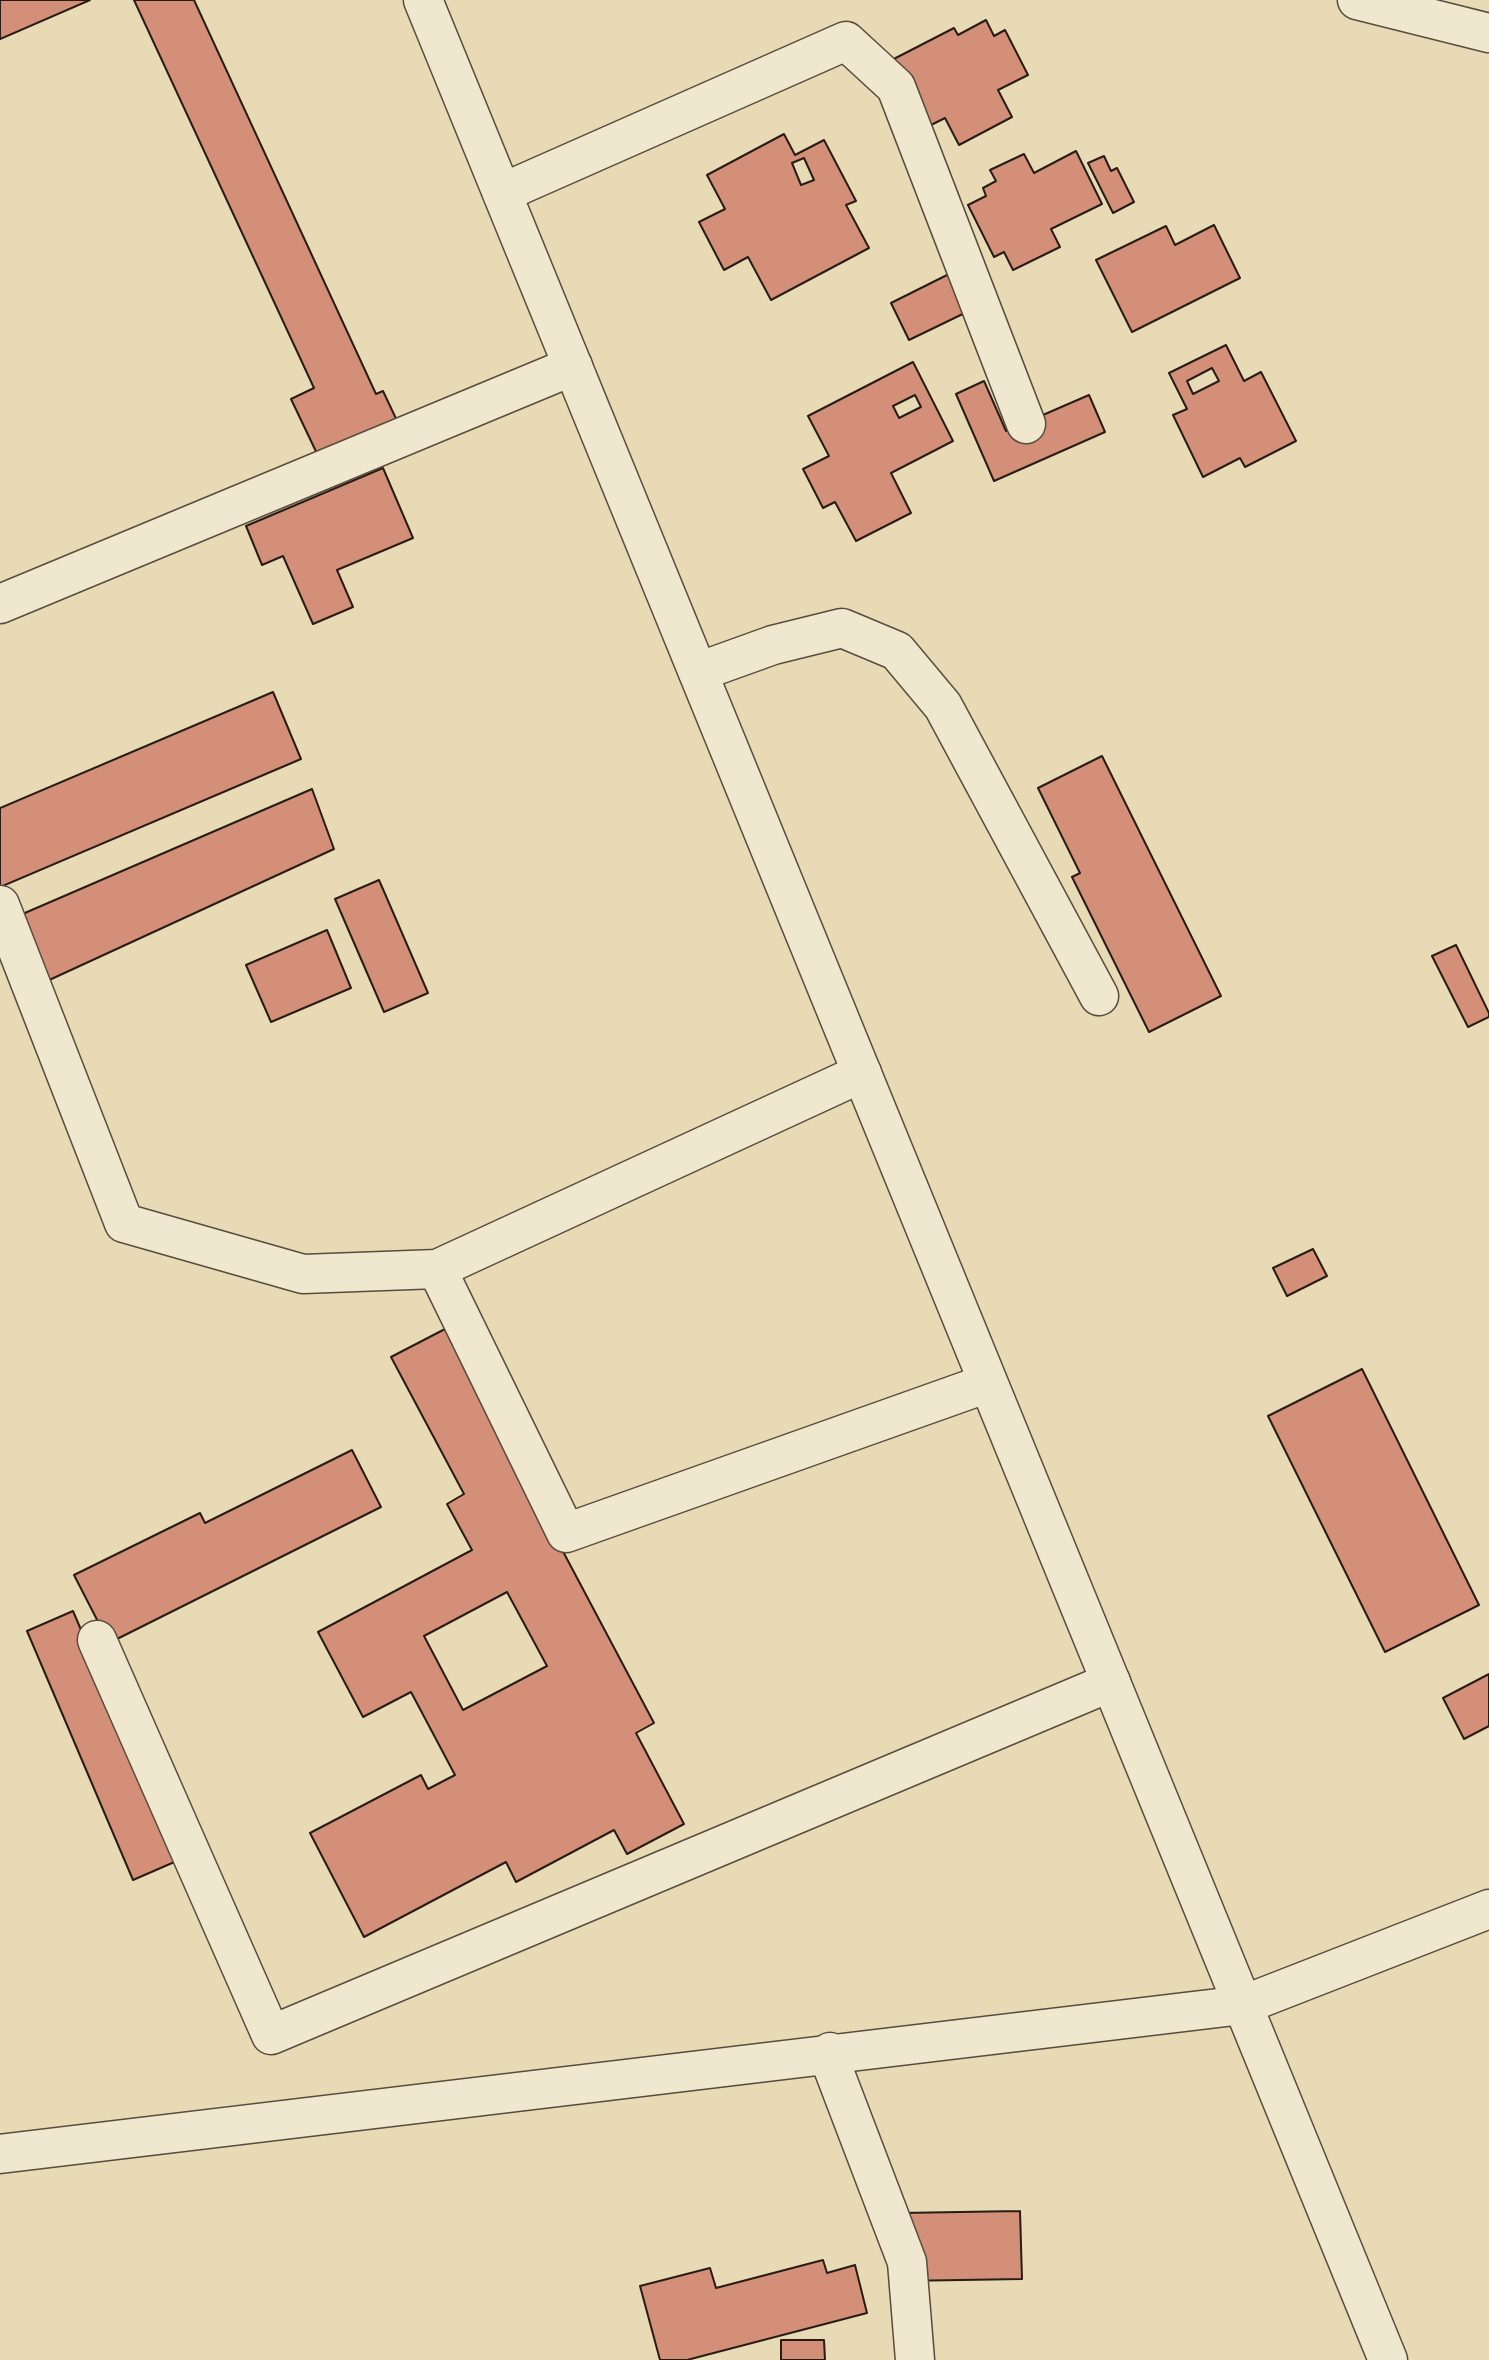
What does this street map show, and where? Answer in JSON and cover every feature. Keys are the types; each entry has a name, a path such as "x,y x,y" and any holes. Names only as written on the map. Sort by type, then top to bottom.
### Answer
{"street":[{"path":"423,0 1388,2360"},
{"path":"1357,0 1489,33"},
{"path":"502,193 846,41 896,87 1026,424"},
{"path":"0,604 573,366"},
{"path":"698,672 773,645 842,628 898,651 943,706 1099,996"},
{"path":"0,905 124,1223 303,1274 437,1269 862,1073"},
{"path":"437,1269 566,1533 988,1383"},
{"path":"97,1640 271,2035 1111,1682"},
{"path":"0,2154 829,2053 1243,2006 1489,1909"},
{"path":"829,2053 907,2262 915,2360"}],"building":[{"path":"0,0 90,0 0,39"},
{"path":"134,0 194,0 376,394 383,391 399,425 321,462 291,399 314,388"},
{"path":"986,20 994,36 1005,30 1028,75 998,90 1012,117 959,145 945,118 921,130 886,63 954,28 958,35"},
{"path":"784,134 795,155 824,140 856,201 846,205 869,248 771,300 748,257 724,270 699,222 725,209 707,175","holes":["804,158 814,180 801,185 792,163"]},
{"path":"1076,151 1102,204 1051,229 1060,247 1013,270 1004,252 994,257 968,205 986,196 983,188 996,181 990,170 1024,154 1034,173"},
{"path":"1104,156 1111,171 1117,168 1134,202 1113,213 1088,163"},
{"path":"1214,225 1240,278 1132,332 1096,260 1166,226 1175,245"},
{"path":"953,272 971,310 909,340 891,303"},
{"path":"1226,345 1244,381 1261,372 1296,441 1245,467 1240,458 1203,477 1173,415 1187,409 1169,373","holes":["1212,368 1219,381 1193,394 1187,381"]},
{"path":"913,362 953,441 891,473 911,513 856,541 835,502 823,508 803,469 829,456 808,416","holes":["915,395 921,407 899,418 893,406"]},
{"path":"984,381 1006,431 1089,395 1105,432 994,481 956,394"},
{"path":"383,468 413,538 337,570 353,607 313,624 283,556 262,565 246,526"},
{"path":"273,692 301,759 0,887 0,808"},
{"path":"1102,756 1221,996 1149,1032 1072,877 1080,873 1038,788"},
{"path":"312,789 334,849 34,987 4,922"},
{"path":"379,880 428,993 384,1012 335,899"},
{"path":"327,930 351,988 271,1022 246,965"},
{"path":"1456,945 1489,1013 1489,1017 1468,1027 1432,956"},
{"path":"1313,1249 1327,1276 1287,1296 1273,1268"},
{"path":"445,1329 654,1723 636,1733 684,1824 627,1854 614,1830 516,1882 506,1862 364,1937 310,1833 421,1775 428,1789 455,1775 411,1692 363,1717 318,1632 472,1550 447,1504 464,1494 391,1357","holes":["507,1592 547,1666 463,1710 424,1636"]},
{"path":"1362,1369 1479,1605 1385,1652 1268,1416"},
{"path":"352,1450 381,1507 109,1643 74,1575 200,1513 205,1523"},
{"path":"73,1611 179,1860 133,1880 27,1631"},
{"path":"1489,1674 1489,1726 1464,1739 1443,1698"},
{"path":"1020,2211 1022,2279 900,2281 900,2213"},
{"path":"823,2260 827,2273 855,2265 867,2313 687,2360 660,2360 640,2286 710,2268 716,2288"},
{"path":"781,2340 824,2340 825,2360 781,2360"}]}
